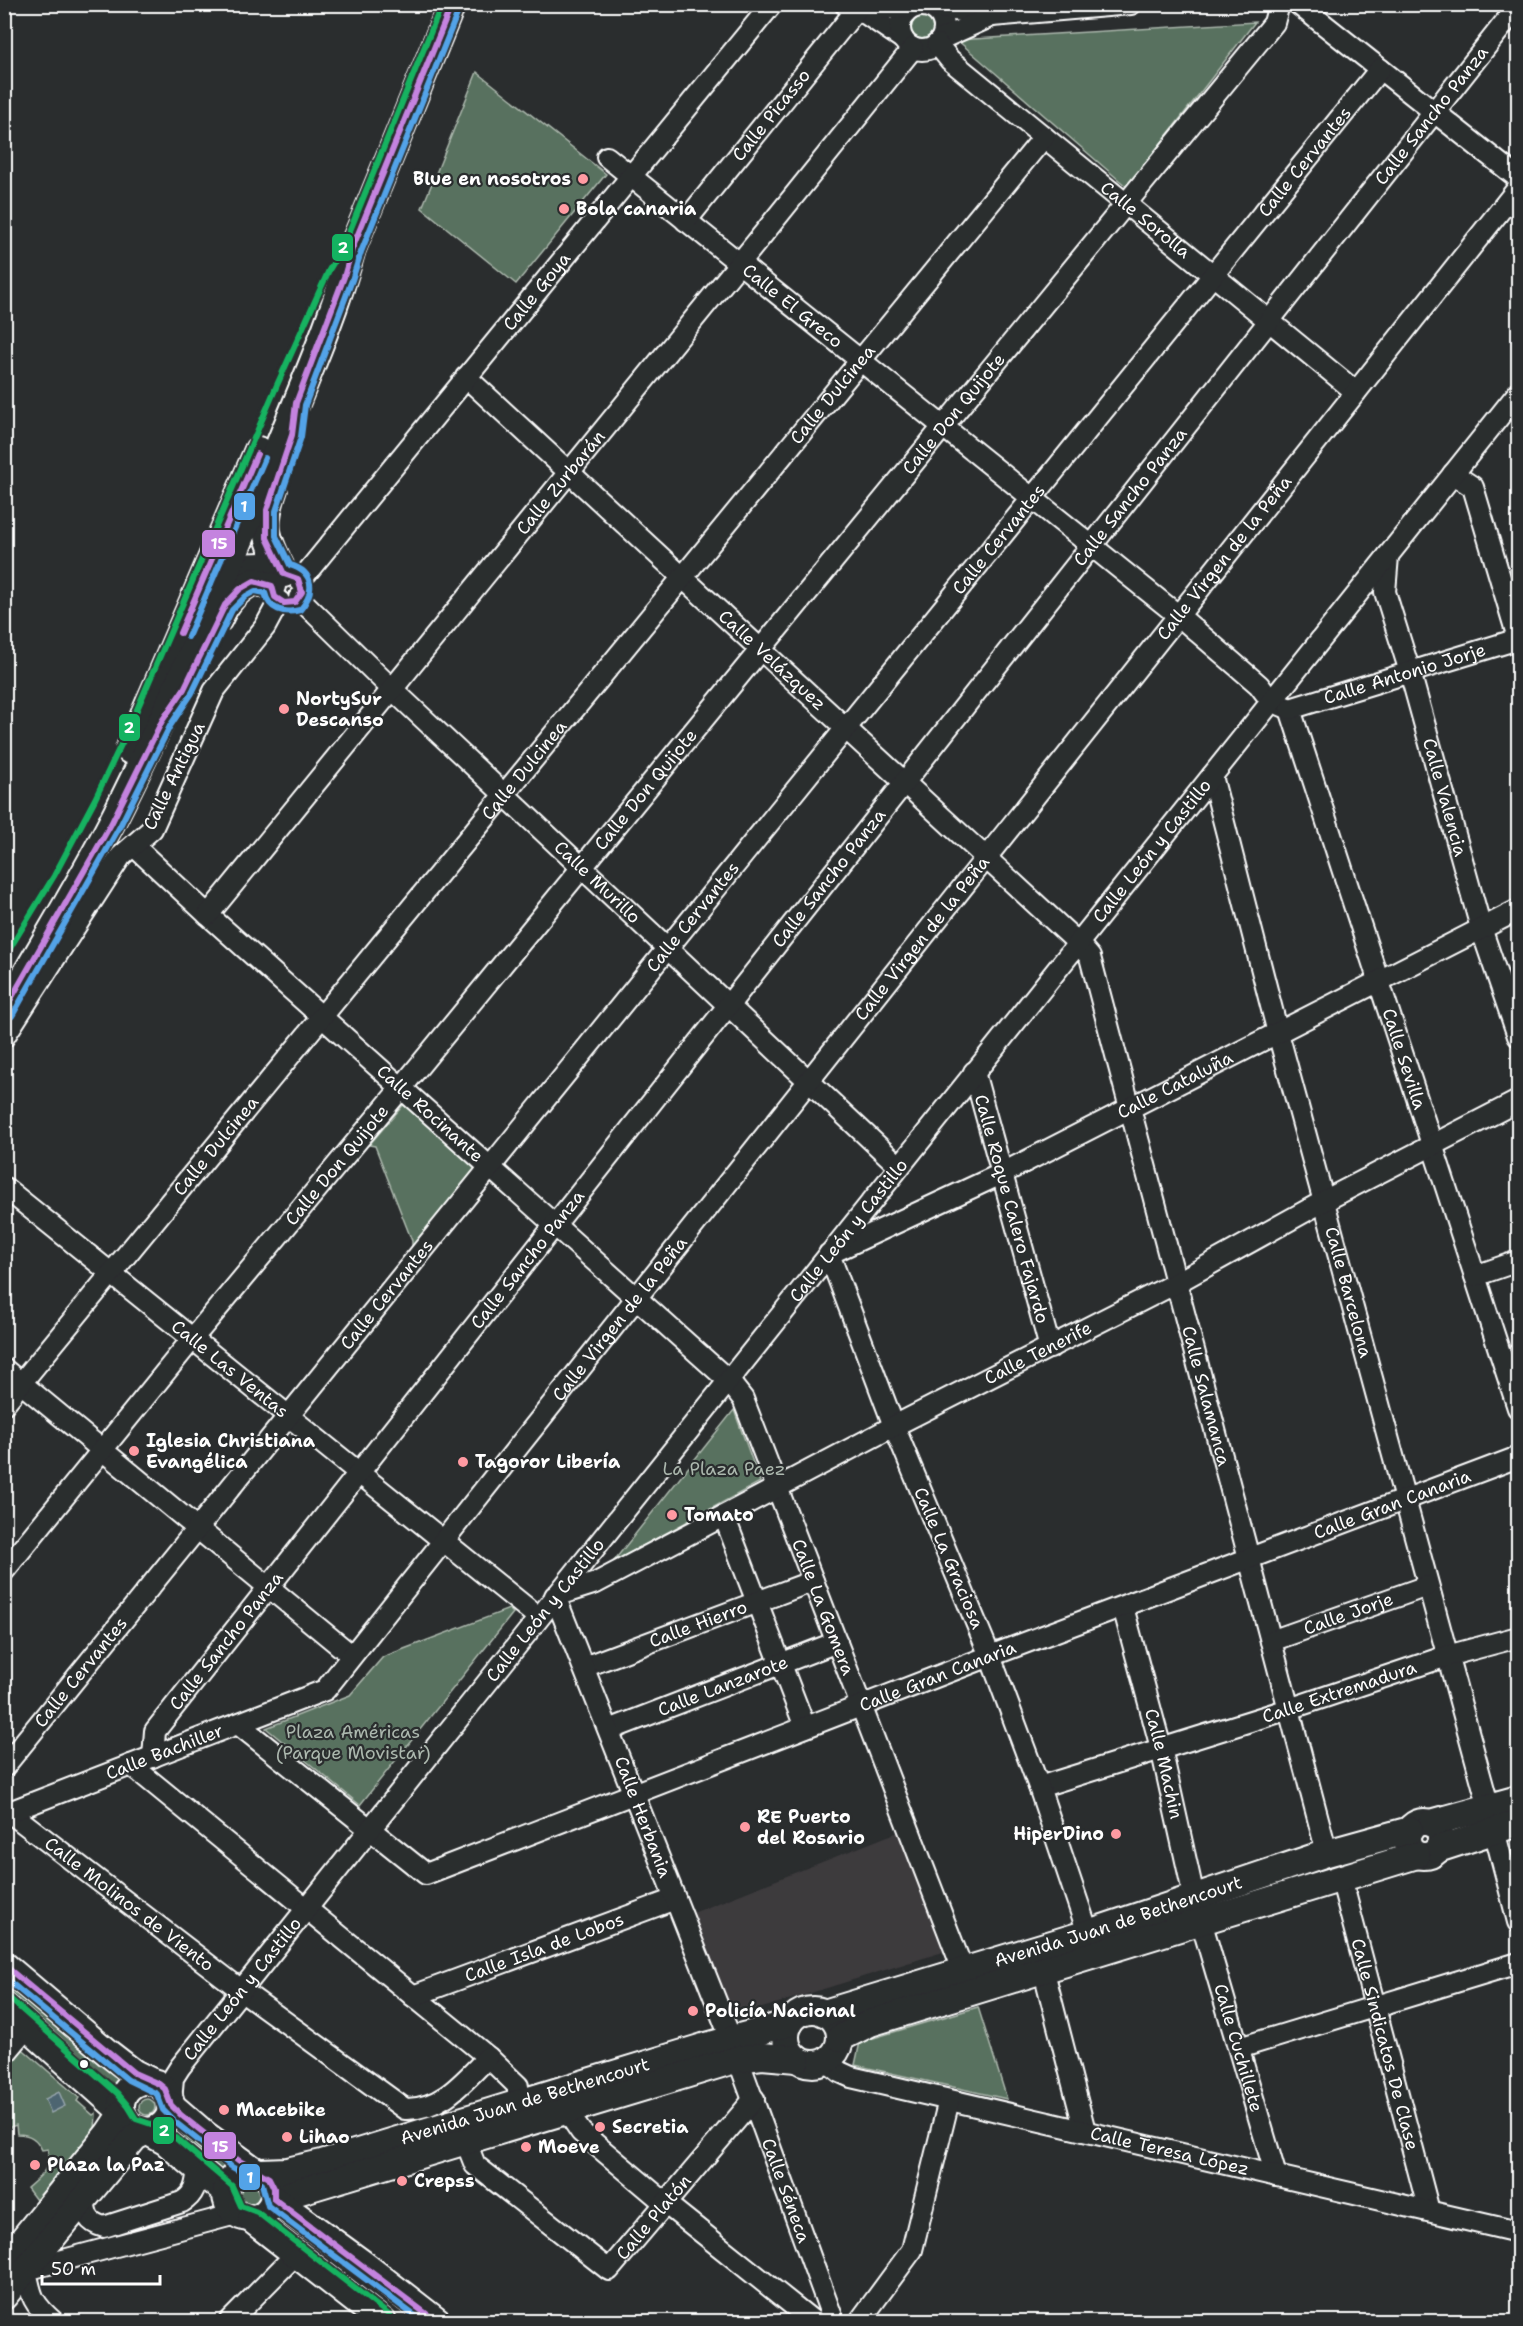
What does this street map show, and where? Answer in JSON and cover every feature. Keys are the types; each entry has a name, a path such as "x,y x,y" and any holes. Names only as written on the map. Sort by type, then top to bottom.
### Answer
{"main road":[{"path":"4,976 67,870 137,732 344,277 352,249 452,4"},
{"path":"4,1012 111,824 162,721 245,529 291,396"},
{"path":"282,583 267,538 267,510 292,435 291,396"},
{"path":"245,529 282,583"},
{"path":"137,732 152,717 211,583 241,566 282,583"},
{"path":"162,721 184,689 225,605 240,589 254,581 282,583"},
{"path":"4,998 111,824"},
{"path":"1491,1819 1518,1799"},
{"path":"1491,1819 1518,1823"},
{"name":"Avenida Juan de Bethencourt","path":"824,2013 1088,1932 1327,1853 1420,1827 1491,1819"},
{"name":"Avenida Juan de Bethencourt","path":"840,2038 870,2023 1042,1968 1428,1852 1491,1819"},
{"path":"1420,1827 1407,1844 1428,1852"},
{"path":"4,1965 125,2067 165,2089 171,2103 222,2148 269,2178 274,2188 274,2199 270,2209 261,2216 238,2208"},
{"path":"4,2006 122,2112 130,2126 166,2142 198,2168 238,2208 383,2322"},
{"path":"814,2010 832,2019 838,2028 840,2038 833,2055 826,2061 806,2064 797,2060 790,2052 786,2043 786,2033 796,2016 805,2011 814,2010"},
{"name":"Avenida Juan de Bethencourt","path":"274,2199 566,2110 735,2049 790,2023"},
{"name":"Avenida Juan de Bethencourt","path":"257,2171 287,2171 322,2163 518,2103 735,2049 762,2056 797,2060"},
{"path":"4,2296 15,2267 122,2112 122,2098 127,2090 134,2084 151,2081"},
{"path":"15,2267 84,2199 135,2137 161,2127 166,2122 170,2114 171,2103"},
{"path":"238,2208 231,2180 241,2172 257,2171"},
{"path":"320,2186 318,2208 321,2222 362,2263"},
{"path":"274,2199 438,2322"}],"street":[{"name":"Calle Goya","path":"282,583 466,377 772,4"},
{"path":"854,8 922,7 992,16 1131,4"},
{"name":"Calle Don Quijote","path":"4,1571 1274,23 1279,4"},
{"path":"1298,4 1518,178"},
{"name":"Calle Sancho Panza","path":"153,1757 155,1731 1518,6"},
{"path":"908,44 900,34 901,21 904,15 922,7 940,15 943,21 944,28 939,42"},
{"path":"854,8 908,44 925,50 992,16"},
{"name":"Calle Picasso","path":"686,221 854,8"},
{"name":"Calle Sorolla","path":"939,42 950,60 1356,392"},
{"name":"Calle Zurbarán","path":"208,915 739,264 908,44"},
{"name":"Calle Cervantes","path":"5,1769 1380,69"},
{"name":"Calle Dulcinea","path":"4,1404 1044,137"},
{"name":"Calle El Greco","path":"607,157 1179,616 1259,685 1271,701"},
{"name":"Calle Virgen de la Peña","path":"325,1690 1518,188"},
{"name":"Calle Velázquez","path":"466,377 1078,943"},
{"name":"Calle León y Castillo","path":"171,2103 173,2078 180,2067 306,1907 1518,393"},
{"path":"1453,474 1473,487 1518,638"},
{"name":"Calle Valencia","path":"1388,556 1385,592 1410,672 1481,928 1518,1036"},
{"name":"Calle Murillo","path":"282,583 899,1166"},
{"name":"Calle Antigua","path":"4,1037 121,856 152,829 214,691 265,627 282,583"},
{"name":"Calle Antonio Jorje","path":"1290,709 1518,638"},
{"path":"1271,701 1290,709"},
{"name":"Calle Sevilla","path":"1290,709 1518,1408"},
{"name":"Calle Barcelona","path":"1212,776 1278,1033 1518,1922"},
{"name":"Calle Rocinante","path":"134,846 208,915 728,1380"},
{"name":"Calle Cataluña","path":"828,1254 1001,1174 1518,910"},
{"name":"Calle Salamanca","path":"1078,943 1090,957 1327,1853"},
{"name":"Calle Roque Calero Fajardo","path":"974,1072 1050,1348"},
{"name":"Calle Tenerife","path":"555,1596 596,1583 894,1426 1176,1283 1324,1201 1518,1101"},
{"name":"Calle Las Ventas","path":"4,1187 538,1617"},
{"name":"Calle La Graciosa","path":"828,1254 894,1426 990,1656 1039,1787 1088,1932"},
{"path":"1475,1276 1518,1261"},
{"path":"4,1369 351,1655"},
{"name":"Calle La Gomera","path":"728,1380 742,1399 963,1970"},
{"name":"Calle Gran Canaria","path":"370,1827 426,1874 990,1656 1518,1458"},
{"path":"724,1516 805,1727"},
{"name":"Calle Hierro","path":"584,1667 813,1581"},
{"name":"Calle Jorje","path":"1271,1641 1427,1586"},
{"name":"Calle Herbania","path":"555,1596 735,2049"},
{"name":"Calle Machin","path":"1123,1607 1161,1748 1194,1897 1202,1921"},
{"name":"Calle Extremadura","path":"1039,1787 1289,1709 1447,1656 1518,1637"},
{"name":"Calle Lanzarote","path":"609,1730 837,1642"},
{"name":"Calle Bachiller","path":"6,1808 131,1766 325,1690"},
{"path":"238,1724 370,1827"},
{"path":"131,1766 488,2057 518,2086 518,2103"},
{"name":"Calle Molinos de Viento","path":"6,1808 242,1990 405,2109 418,2109 454,2093 488,2057"},
{"name":"Calle Sindicatos De Clase","path":"1341,1878 1429,2211"},
{"name":"Calle Isla de Lobos","path":"413,1996 675,1899"},
{"name":"Calle Cuchillete","path":"1202,1921 1276,2176"},
{"path":"1239,2048 1518,1964"},
{"path":"1042,1968 1085,2131"},
{"path":"4,2055 28,2026"},
{"name":"Calle Séneca","path":"735,2049 834,2322"},
{"name":"Calle Teresa López","path":"826,2061 851,2078 1518,2232"},
{"name":"Calle León y Castillo","path":"151,2081 170,2075 180,2067"},
{"name":"Calle Platón","path":"466,2142 475,2165 609,2270 754,2099"},
{"path":"859,2322 912,2250 949,2100"},
{"path":"566,2110 581,2132 665,2203 814,2322"},
{"path":"84,2199 86,2216 92,2224 104,2227 182,2202 190,2197 195,2188 198,2168"},
{"path":"54,2322 36,2307 15,2267 238,2208"},
{"path":"229,2322 296,2254"}],"shaded area":[{"path":"898,1832 943,1952 733,2017 693,1913"}],"green space":[{"path":"922,15 931,19 935,28 931,37 922,41 913,37 909,28 913,19"},
{"path":"1255,22 1127,187 957,40"},
{"path":"477,72 606,174 516,284 422,208"},
{"path":"405,1103 476,1167 412,1248 412,1241 375,1146 369,1145"},
{"name":"La Plaza Paez","path":"734,1410 760,1482 613,1562"},
{"name":"Plaza Américas (Parque Movistar)","path":"509,1609 513,1613 360,1805 266,1728 350,1695 383,1657"},
{"path":"4,1975 125,2078 114,2092 5,1997"},
{"path":"978,2007 1007,2099 855,2065 860,2042"},
{"name":"Plaza la Paz","path":"18,2045 79,2098 77,2101 93,2115 96,2113 95,2129 36,2200 27,2188 41,2176 46,2167 48,2149 42,2150 32,2138 17,2134 16,2125 5,2129 5,2063"},
{"path":"144,2099 150,2099 155,2107 153,2113 144,2115 139,2110 139,2104"},
{"path":"187,2134 227,2166 221,2174 180,2142"},
{"path":"251,2182 259,2185 262,2193 259,2201 251,2204 243,2201 240,2193 243,2185"}],"water":[{"path":"59,2092 65,2106 51,2113 45,2099"}],"transit line":[{"name":"2","path":"4,958 54,876 129,728 277,385 329,270 344,245 442,4"},
{"name":"15","path":"4,1011 111,824 162,721 184,689 225,605 240,589 254,581 272,586 275,597 284,603 295,602 302,592 298,579 284,574 267,538 267,510 292,435 296,403 344,277 352,249 452,4"},
{"name":"1","path":"12,1016 119,828 170,726 192,693 232,610 246,596 255,591 265,593 270,603 283,611 300,610 308,597 310,590 308,578 298,568 290,565 276,536 276,511 301,437 305,405 361,252 460,7"},
{"name":"15","path":"180,633 257,454"},
{"name":"1","path":"188,637 265,458"},
{"name":"15","path":"4,1965 134,2073 165,2089 171,2105 181,2115 238,2160 269,2178 274,2188 274,2199 437,2322"},
{"name":"1","path":"4,1977 128,2080 157,2094 163,2110 175,2122 232,2167 262,2184 268,2206 423,2322"},
{"name":"2","path":"10,1999 117,2093 136,2119 172,2135 232,2186 241,2206 257,2212 389,2315"}],"place":[{"name":"Blue en nosotros","path":"583,179"},
{"name":"Bola canaria","path":"564,209"},
{"name":"NortySur Descanso","path":"284,709"},
{"name":"Iglesia Christiana Evangélica","path":"134,1451"},
{"name":"Tagoror Libería","path":"463,1462"},
{"name":"Tomato","path":"672,1515"},
{"name":"RE Puerto del Rosario","path":"745,1827"},
{"name":"HiperDino","path":"1116,1834"},
{"name":"Policía Nacional","path":"693,2011"},
{"name":"Macebike","path":"224,2110"},
{"name":"Secretia","path":"600,2127"},
{"name":"Lihao","path":"287,2137"},
{"name":"Moeve","path":"526,2147"},
{"name":"Plaza la Paz","path":"35,2165"},
{"name":"Crepss","path":"402,2181"}]}
